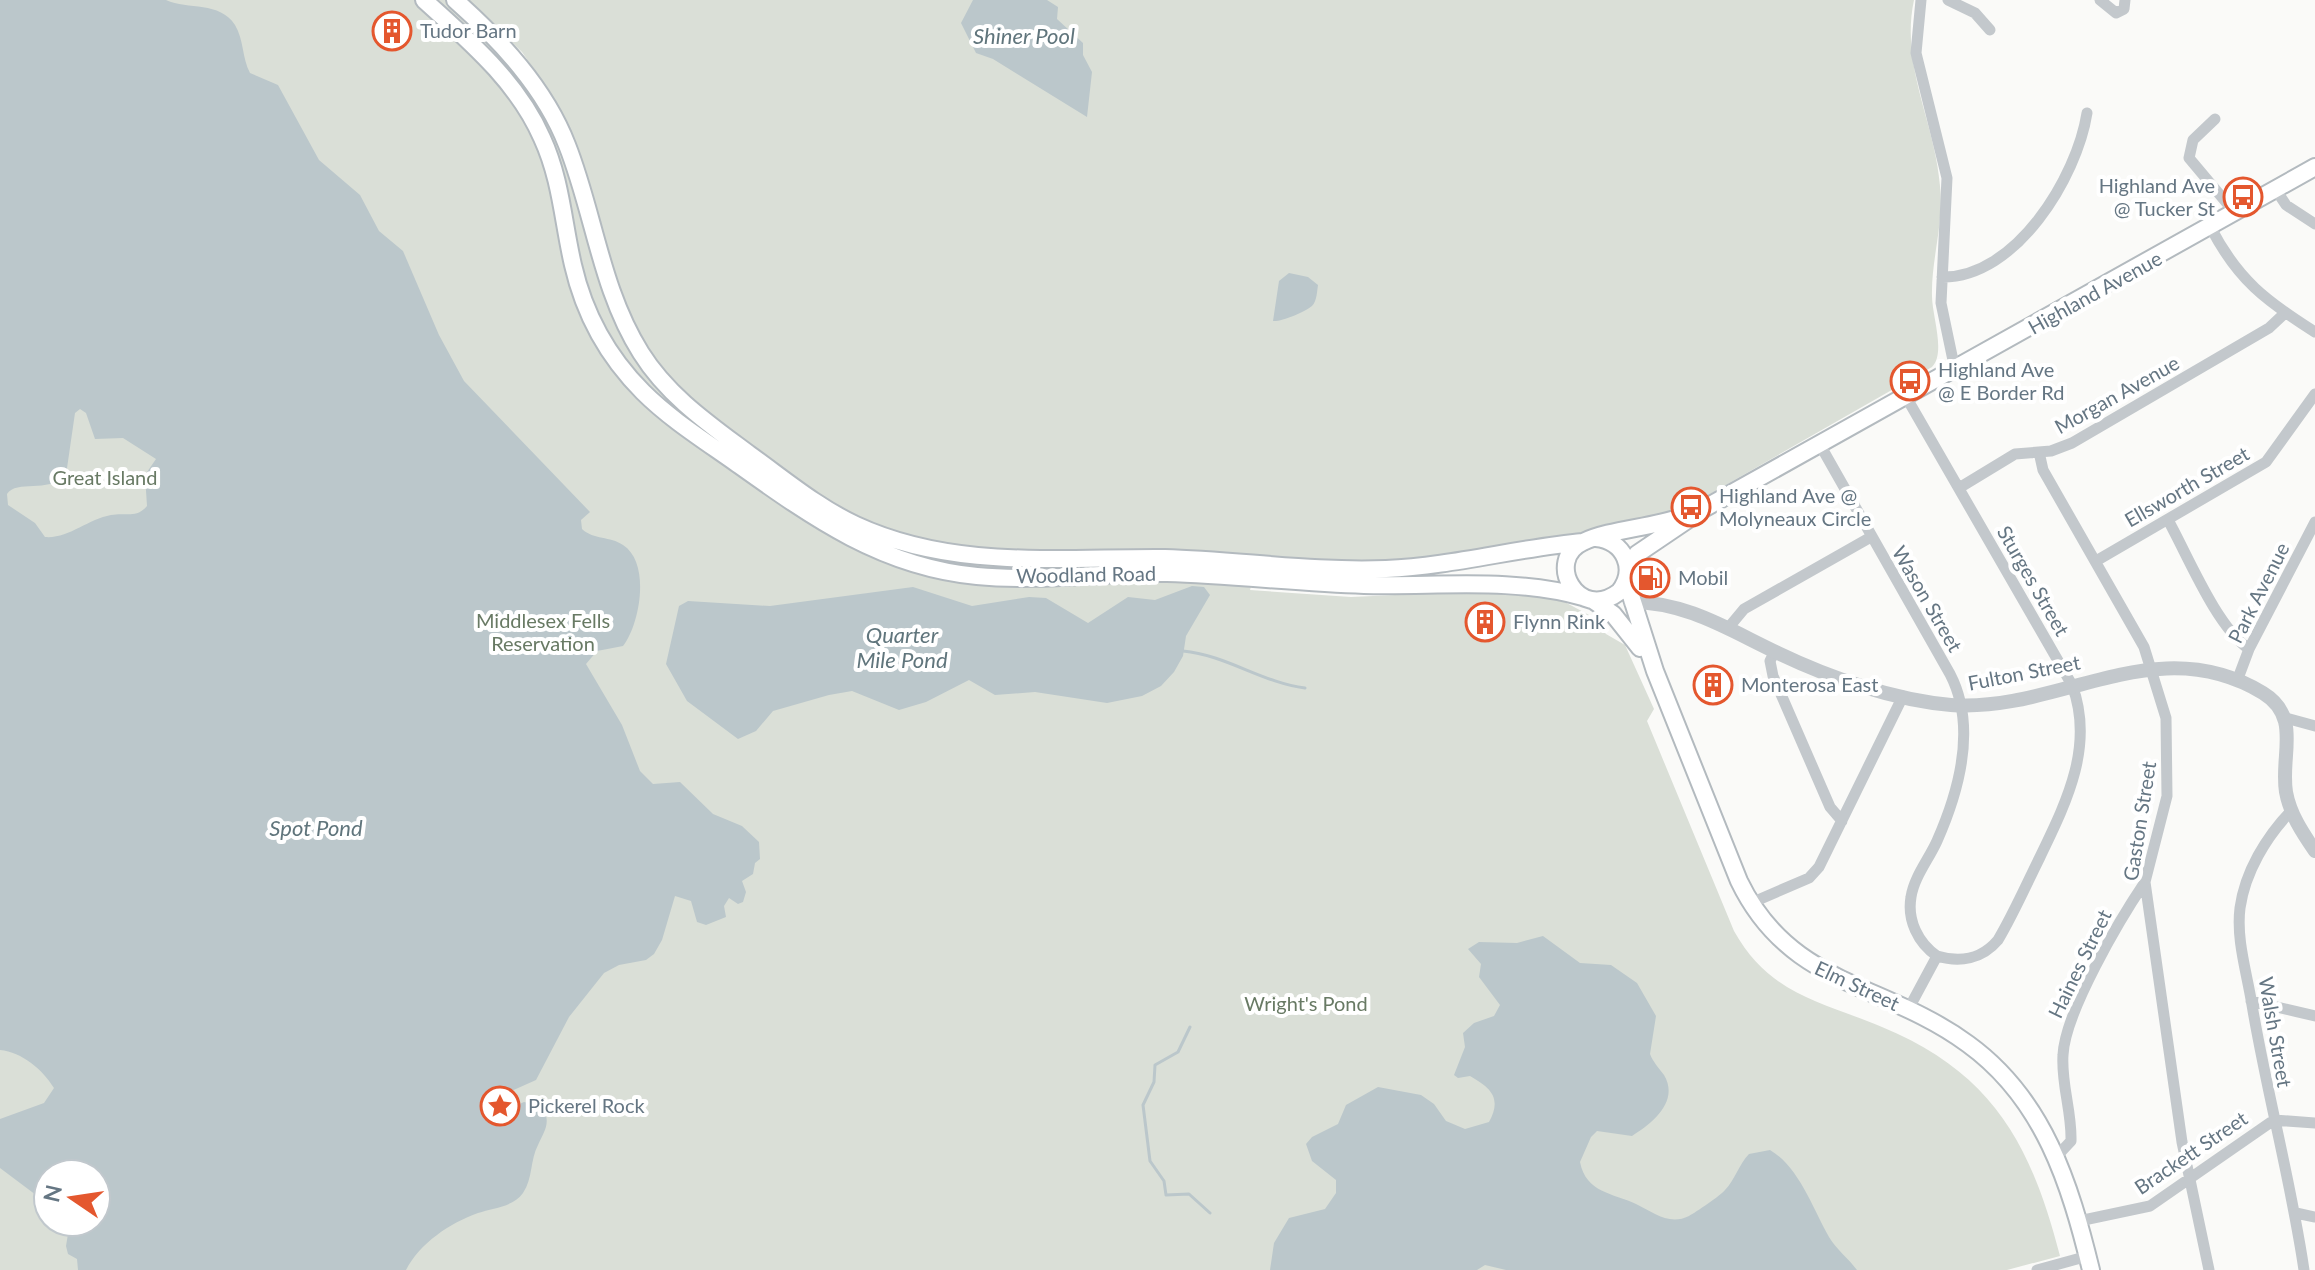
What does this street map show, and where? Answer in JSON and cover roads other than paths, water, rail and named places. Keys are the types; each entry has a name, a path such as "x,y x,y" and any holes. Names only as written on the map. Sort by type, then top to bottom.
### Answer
{"main road":[{"name":"Woodland Road","path":"424,0 494,66 532,117 555,171 567,235 589,314 616,359 642,391 819,522 861,545 906,563 989,577 1224,569 1400,568 1590,540"},
{"name":"Woodland Road","path":"455,0 529,77 554,116 568,147 620,314 658,377 700,418 809,498 856,525 898,541 997,558 1224,569 1362,585 1518,585 1588,599"},
{"name":"Highland Avenue","path":"1627,575 1637,554 1705,508 2211,228 2315,167"},
{"path":"567,235 594,229"},
{"path":"642,391 658,377"},
{"name":"Highland Avenue","path":"1590,540 1663,524 1705,508"},
{"path":"1590,540 1617,546 1625,556 1627,575 1612,597 1588,599 1574,591 1566,573 1569,556 1590,540"},
{"name":"Elm Street","path":"1627,575 1631,602 1655,671 1751,903 1774,934 1801,959 1945,1029 1987,1059 2028,1106 2057,1156 2090,1263"},
{"name":"Elm Street","path":"1588,599 1631,634 1655,671"}],"street":[{"path":"1921,0 1916,53 1941,148 1948,193 1942,277 1944,325 1955,370"},
{"path":"1948,0 1975,13 1990,30"},
{"path":"2100,0 2117,13 2124,8 2125,0"},
{"path":"1942,277 1968,273 2029,234 2078,154 2087,113"},
{"path":"2215,119 2193,140 2189,158 2236,214"},
{"path":"2276,190 2286,205 2315,224"},
{"path":"2211,228 2242,279 2315,332"},
{"name":"Morgan Avenue","path":"1959,488 2015,454 2039,452 2072,443 2269,328 2285,313"},
{"name":"Ellsworth Street","path":"2096,561 2266,462 2315,394"},
{"name":"Sturges Street","path":"1905,395 2072,685 2077,700 2079,732 2074,784 1998,940 1984,953 1963,959 1937,956"},
{"name":"Wason Street","path":"1819,443 1950,674 1964,705 1966,725 1954,789 1943,826 1911,901 1915,930 1937,956"},
{"name":"Gaston Street","path":"2039,452 2043,470 2153,667 2166,718 2169,775 2162,822 2145,882 2188,1179 2209,1270"},
{"path":"2168,520 2221,615 2249,649"},
{"name":"Park Avenue","path":"2237,681 2249,649 2315,522"},
{"path":"1729,627 1744,609 1871,537"},
{"name":"Fulton Street","path":"1631,602 1685,609 1835,676 1903,696 1964,705 2153,667 2197,669 2237,681 2271,699 2286,718"},
{"path":"1775,651 1770,661 1773,676 1822,790 1842,821"},
{"path":"1751,903 1809,878 1819,867 1903,696"},
{"path":"2315,726 2286,718 2285,783 2291,811 2315,851"},
{"path":"1822,790 1839,800 1850,797 1858,788"},
{"name":"Walsh Street","path":"2291,811 2261,850 2243,894 2240,937 2274,1120 2296,1213 2304,1270"},
{"name":"Haines Street","path":"2057,1156 2069,1147 2071,1135 2063,1065 2065,1038 2123,917 2145,882"},
{"path":"1908,1010 1937,956"},
{"path":"2251,1001 2315,1015"},
{"path":"2274,1120 2315,1123"},
{"name":"Brackett Street","path":"2079,1221 2141,1209 2274,1120"},
{"path":"2296,1213 2315,1217"},
{"path":"2037,1270 2090,1263"}],"water":[{"name":"Spot Pond","path":"0,0 166,0 212,9 229,17 240,37 250,73 278,85 319,160 360,195 379,231 403,251 439,335 464,381 590,512 581,520 582,529 618,542 632,554 640,579 640,594 629,636 623,646 597,651 586,664 622,725 640,771 653,784 680,782 713,814 742,826 759,842 760,859 755,863 753,874 742,881 746,892 743,902 738,904 729,898 724,906 726,917 706,925 697,922 691,901 675,896 662,940 654,954 646,960 619,965 604,973 569,1017 536,1080 491,1100 486,1110 492,1116 524,1102 541,1106 546,1116 546,1126 523,1193 514,1201 467,1217 447,1228 419,1251 406,1270 78,1270 77,1259 68,1254 67,1238 112,1238 112,1158 32,1158 32,1192 0,1168 0,1119 44,1103 54,1088 31,1063 0,1050","holes":["80,409 86,413 95,439 123,438 156,459 145,475 147,506 135,514 103,517 62,535 45,537 35,523 8,505 7,494 18,487 50,484 66,475 75,413"]},
{"name":"Shiner Pool","path":"973,0 1047,0 1058,7 1057,19 1083,43 1083,55 1092,72 1087,117 993,59 976,53 961,23"},
{"path":"1289,273 1308,277 1318,285 1316,299 1304,311 1273,321 1279,281"},
{"name":"Quarter Mile Pond","path":"1192,586 1204,587 1210,595 1186,636 1183,656 1174,672 1161,686 1142,696 1107,703 1035,692 995,695 969,680 926,702 899,710 852,691 773,711 756,731 738,739 687,701 666,664 679,606 688,601 770,606 913,587 972,606 1029,597 1046,598 1088,623 1128,597 1155,600"},
{"path":"1543,936 1580,963 1611,965 1637,983 1656,1016 1650,1054 1668,1085 1666,1103 1655,1119 1632,1136 1597,1131 1580,1162 1588,1180 1594,1186 1661,1217 1682,1219 1722,1193 1749,1154 1770,1150 1797,1178 1829,1237 1857,1270 1506,1270 1485,1265 1477,1270 1270,1270 1274,1243 1289,1218 1325,1209 1336,1193 1336,1180 1312,1161 1306,1144 1312,1137 1338,1124 1346,1105 1378,1087 1421,1095 1434,1104 1446,1121 1465,1129 1489,1122 1495,1106 1492,1094 1470,1076 1458,1078 1454,1075 1465,1047 1463,1033 1474,1023 1494,1016 1500,1005 1479,977 1481,964 1468,949 1479,942 1517,943"}],"waterway":[{"path":"1183,651 1305,688"},
{"path":"1190,1027 1178,1052 1155,1065 1154,1082 1143,1105 1150,1161 1164,1181 1166,1195 1189,1194 1210,1213"}],"place":[{"name":"Tudor Barn","path":"392,31"},
{"name":"Highland Ave @ Tucker St","path":"2243,197"},
{"name":"Highland Ave @ E Border Rd","path":"1910,381"},
{"name":"Highland Ave @ Molyneaux Circle","path":"1691,507"},
{"name":"Mobil","path":"1650,578"},
{"name":"Flynn Rink","path":"1485,622"},
{"name":"Monterosa East","path":"1713,685"},
{"name":"Pickerel Rock","path":"500,1106"}],"park label":[{"name":"Great Island","path":"105,478"},
{"name":"Middlesex Fells Reservation","path":"543,632"},
{"name":"Wright's Pond","path":"1306,1004"}]}
